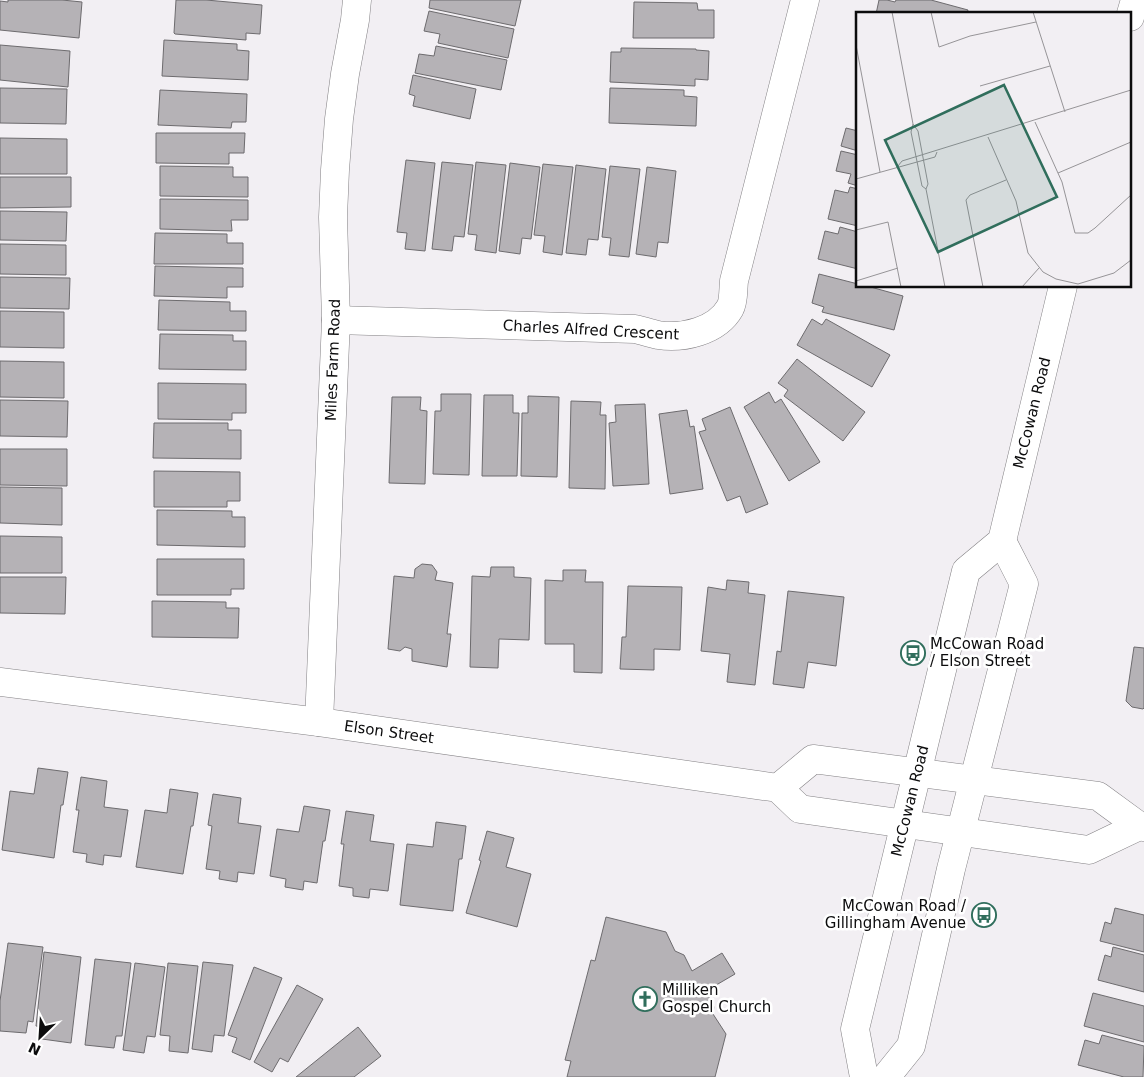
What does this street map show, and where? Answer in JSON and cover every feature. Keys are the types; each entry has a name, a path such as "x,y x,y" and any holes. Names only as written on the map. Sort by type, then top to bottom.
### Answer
{"street":[{"name":"Miles Farm Road","path":"319,722 336,320 333,217 335,170 339,119 358,0"},
{"name":"Charles Alfred Crescent","path":"336,320 636,329 659,335 698,333 719,322 732,307 734,281 804,0"},
{"path":"1131,12 1135,0"},
{"name":"McCowan Road","path":"864,1077 855,1029 966,571 1002,541 1063,288"},
{"path":"886,1077 911,1046 950,868 1024,584 1002,541"},
{"name":"Elson Street","path":"0,682 319,722 778,788"},
{"path":"813,759 1098,796 1142,827 1089,850 800,809 778,788 813,759"}],"building":[{"path":"8,0 82,2 79,38 0,30 0,1 8,2"},
{"path":"176,0 206,0 262,5 260,34 246,33 246,40 175,34"},
{"path":"430,0 521,0 515,26 429,8"},
{"path":"879,0 895,2 896,0 931,0 968,10 968,12 876,12"},
{"path":"634,2 697,3 698,10 714,10 714,38 633,38"},
{"path":"429,11 514,29 508,58 438,43 440,34 424,31"},
{"path":"164,40 237,44 237,50 249,51 248,80 162,76"},
{"path":"0,45 70,51 68,87 0,80"},
{"path":"436,46 507,60 501,90 415,73 419,54 434,56"},
{"path":"621,48 696,49 709,51 708,80 695,79 695,86 610,82 611,52 621,52"},
{"path":"413,75 476,89 470,119 413,106 415,96 409,94"},
{"path":"0,88 67,89 66,124 0,123"},
{"path":"610,88 684,90 684,96 697,97 696,126 609,123"},
{"path":"160,90 247,94 246,122 232,122 231,128 158,125"},
{"path":"846,128 856,130 856,150 841,146"},
{"path":"156,133 245,133 244,153 229,153 229,164 156,163"},
{"path":"0,138 67,139 67,174 0,174"},
{"path":"841,151 856,155 856,185 848,183 851,174 836,171"},
{"path":"406,160 435,163 425,251 405,249 407,233 397,232"},
{"path":"442,162 473,165 464,237 454,236 452,251 432,249"},
{"path":"476,162 506,165 496,253 475,250 477,235 468,234"},
{"path":"510,163 540,167 531,239 522,238 520,254 499,251"},
{"path":"543,164 573,167 562,255 543,252 545,236 534,235"},
{"path":"576,165 606,169 598,240 588,239 586,255 566,253"},
{"path":"160,166 233,167 233,177 248,177 248,197 160,196"},
{"path":"610,166 640,169 629,257 609,255 611,238 602,237"},
{"path":"647,167 676,171 668,243 658,242 656,257 636,254"},
{"path":"0,177 71,177 71,207 0,208"},
{"path":"850,187 856,188 856,226 828,219 835,190 848,193"},
{"path":"160,199 248,200 248,220 231,220 232,231 160,229"},
{"path":"0,211 67,212 66,241 0,240"},
{"path":"840,227 856,231 856,268 818,259 825,231 838,234"},
{"path":"155,233 227,234 227,243 243,243 243,264 154,264"},
{"path":"0,244 66,245 66,275 0,274"},
{"path":"155,266 243,268 243,287 227,287 227,298 154,296"},
{"path":"819,274 856,283 856,288 874,288 903,296 894,330 822,312 824,307 812,303"},
{"path":"0,277 70,278 69,309 0,308"},
{"path":"159,300 230,302 230,311 246,311 246,331 158,330"},
{"path":"0,311 64,312 64,348 0,347"},
{"path":"812,319 822,325 826,319 890,355 872,387 797,345"},
{"path":"160,334 233,335 233,341 246,341 246,370 159,369"},
{"path":"797,359 865,412 843,441 784,396 788,390 778,383"},
{"path":"0,361 64,362 64,398 0,397"},
{"path":"158,383 246,384 246,413 232,413 232,420 158,419"},
{"path":"769,392 775,403 781,399 820,462 789,481 744,407"},
{"path":"441,394 471,394 469,475 433,474 435,411 441,411"},
{"path":"484,395 513,395 513,413 519,413 517,476 482,476"},
{"path":"528,396 559,397 557,477 521,476 522,413 528,413"},
{"path":"392,397 421,397 420,410 427,411 425,484 389,483"},
{"path":"0,400 68,401 67,437 0,436"},
{"path":"571,401 601,402 600,415 606,415 605,489 569,488"},
{"path":"645,404 649,484 613,486 609,423 616,422 615,405"},
{"path":"730,407 768,504 746,513 740,496 727,501 699,432 706,430 702,419"},
{"path":"687,410 690,427 694,426 703,489 670,494 659,414"},
{"path":"154,423 228,423 228,430 241,430 241,459 153,458"},
{"path":"0,449 67,449 67,486 0,485"},
{"path":"154,471 240,472 240,501 227,501 227,507 154,507"},
{"path":"0,487 62,488 62,525 0,523"},
{"path":"157,510 232,511 232,517 245,517 245,547 157,545"},
{"path":"0,536 62,537 62,573 0,573"},
{"path":"157,559 244,559 244,589 231,589 231,595 157,595"},
{"path":"422,564 432,565 437,572 435,580 453,583 447,634 451,634 447,667 412,661 412,649 405,647 400,651 388,649 394,576 414,578 415,569"},
{"path":"491,567 514,567 514,577 531,578 529,640 499,639 498,668 470,667 472,576 490,577"},
{"path":"563,570 586,570 585,582 603,582 602,673 574,672 574,644 545,644 545,580 563,581"},
{"path":"0,577 66,577 65,614 0,613"},
{"path":"727,580 749,582 748,593 765,595 755,685 727,682 730,654 701,651 708,587 726,590"},
{"path":"628,586 682,587 680,650 654,649 654,670 620,669 622,637 626,637"},
{"path":"788,591 844,597 836,666 808,662 804,688 773,684 777,651 781,652"},
{"path":"152,601 226,602 226,608 239,608 238,638 152,637"},
{"path":"1134,647 1144,648 1143,709 1132,707 1126,701"},
{"path":"38,768 68,772 63,805 61,805 54,858 2,850 10,791 34,794"},
{"path":"81,777 107,781 104,807 128,810 121,857 104,855 103,865 86,862 87,854 73,852 79,810 76,810"},
{"path":"170,789 198,793 183,874 136,867 145,810 167,813"},
{"path":"213,794 241,798 238,823 261,826 254,874 238,872 237,882 219,879 220,871 206,869 212,826 208,825"},
{"path":"304,806 330,810 317,883 304,881 303,890 285,887 286,879 270,876 277,829 299,832"},
{"path":"346,811 374,815 370,841 394,844 388,891 370,889 369,898 353,896 353,888 339,886 344,844 341,844"},
{"path":"436,822 466,826 462,859 459,859 453,911 400,905 407,844 433,847"},
{"path":"487,831 514,838 506,867 531,874 517,927 466,913 481,861 479,860"},
{"path":"1115,908 1144,915 1144,952 1100,941 1105,922 1111,924"},
{"name":"Milliken Gospel Church","path":"606,917 666,932 675,951 684,955 692,971 722,953 735,974 706,991 714,1007 713,1014 726,1034 715,1077 567,1077 571,1061 565,1060 591,960 595,961"},
{"path":"8,943 43,947 33,1022 28,1021 26,1033 0,1031 0,1001"},
{"path":"1113,947 1144,955 1144,992 1098,980 1105,955 1111,957"},
{"path":"44,952 81,957 71,1043 42,1039 43,1027 36,1026"},
{"path":"95,959 131,963 122,1036 116,1036 114,1048 85,1045"},
{"path":"203,962 233,965 224,1036 214,1035 212,1052 192,1049"},
{"path":"135,963 165,967 155,1037 147,1036 144,1053 123,1050"},
{"path":"168,963 198,966 188,1053 169,1051 170,1036 160,1035"},
{"path":"254,967 282,978 250,1060 232,1052 237,1038 228,1035"},
{"path":"297,985 323,999 288,1062 280,1058 272,1072 254,1062"},
{"path":"1093,993 1144,1006 1144,1042 1084,1026"},
{"path":"358,1027 381,1056 354,1077 296,1077"},
{"path":"1102,1035 1144,1046 1143,1077 1124,1077 1078,1065 1085,1040 1099,1044"}],"place":[{"name":"McCowan Road / Elson Street","path":"913,653"},
{"name":"McCowan Road / Gillingham Avenue","path":"984,915"},
{"name":"Milliken Gospel Church","path":"645,999"}]}
